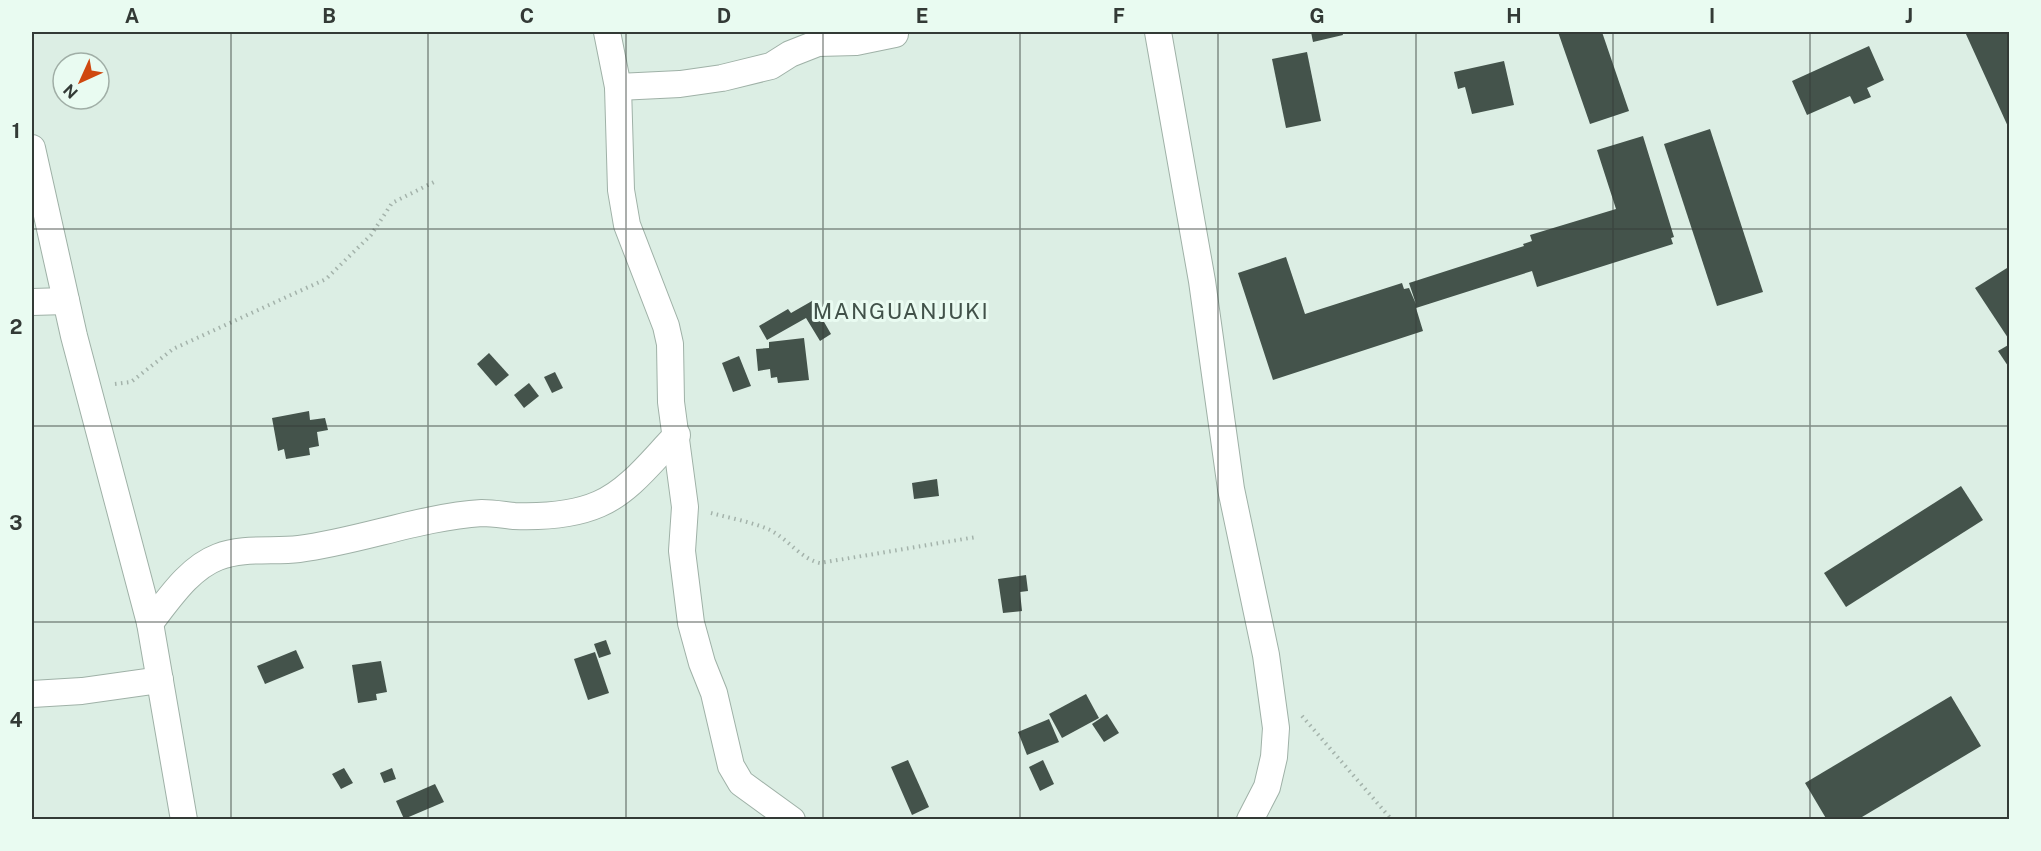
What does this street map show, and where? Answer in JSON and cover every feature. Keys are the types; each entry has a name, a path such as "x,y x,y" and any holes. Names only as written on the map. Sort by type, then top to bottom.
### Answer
{"street":[{"path":"607,32 618,87 620,171 627,225 666,326 670,344 671,402 678,435 685,507 682,551 685,591 691,623 702,663 714,693 731,766 741,783 792,819"},
{"path":"1158,32 1202,281 1231,489 1266,655 1276,728 1274,757 1267,787 1250,819"},
{"path":"618,87 680,84 722,78 771,66 790,54 818,43 856,42 895,34"},
{"path":"32,148 66,301 150,623 184,819"},
{"path":"32,302 66,301"},
{"path":"150,623 177,588 218,557 240,552 299,549 377,535 426,521 484,513 516,516 572,513 600,504 619,492 678,435"},
{"path":"32,694 60,693 160,680"}],"path":[{"path":"89,388 131,382 173,349 326,279 371,235 392,203 434,182"},
{"path":"685,507 768,529 784,538 812,561 820,563 976,537"},
{"path":"1270,687 1306,720 1392,819"}],"building":[{"path":"1311,32 1342,32 1343,35 1313,42"},
{"path":"1558,32 1602,32 1629,111 1590,124"},
{"path":"1965,32 2010,32 2010,131"},
{"path":"1869,46 1884,80 1867,88 1871,97 1854,104 1850,96 1807,115 1792,81"},
{"path":"1307,52 1321,121 1286,128 1272,59"},
{"path":"1504,61 1514,105 1472,114 1465,87 1458,89 1454,72"},
{"path":"1710,129 1763,292 1717,306 1664,144"},
{"path":"1643,136 1674,237 1671,238 1673,244 1537,287 1532,271 1416,308 1423,331 1273,380 1238,273 1286,257 1305,314 1402,283 1404,289 1409,288 1416,304 1409,283 1524,246 1523,244 1532,241 1530,235 1616,209 1597,150"},
{"path":"2007,268 2010,272 2010,341 1975,288"},
{"path":"812,301 831,334 820,341 806,318 767,340 759,326 788,309 791,313"},
{"path":"804,338 809,380 778,383 777,377 771,378 770,369 758,371 756,349 769,348 769,342"},
{"path":"2010,344 2010,369 1998,351"},
{"path":"489,353 509,375 496,386 477,364"},
{"path":"739,356 751,386 733,392 722,363"},
{"path":"555,372 563,388 552,393 544,377"},
{"path":"529,383 539,396 524,408 514,395"},
{"path":"309,411 310,420 325,418 328,430 317,432 319,446 309,448 310,455 286,459 284,449 278,451 272,418"},
{"path":"937,479 939,496 914,499 912,483"},
{"path":"1961,486 1983,520 1846,607 1824,573"},
{"path":"1026,575 1028,591 1020,592 1022,611 1003,613 998,579"},
{"path":"606,640 611,654 599,658 594,644"},
{"path":"296,650 304,668 265,684 257,666"},
{"path":"595,652 609,693 588,700 574,659"},
{"path":"381,661 387,692 376,694 377,700 358,703 352,665"},
{"path":"1086,694 1099,718 1062,738 1049,714"},
{"path":"1951,696 1981,746 1857,820 1827,820 1805,783"},
{"path":"1107,714 1119,733 1104,742 1092,724"},
{"path":"1049,719 1059,742 1027,755 1018,732"},
{"path":"908,760 929,807 912,815 891,767"},
{"path":"1043,760 1054,784 1040,791 1029,767"},
{"path":"344,768 353,783 341,789 332,774"},
{"path":"392,768 396,779 384,783 380,773"},
{"path":"435,784 444,802 404,819 396,801"}],"district":[{"name":"MANGUANJUKI","path":"901,311"}]}
